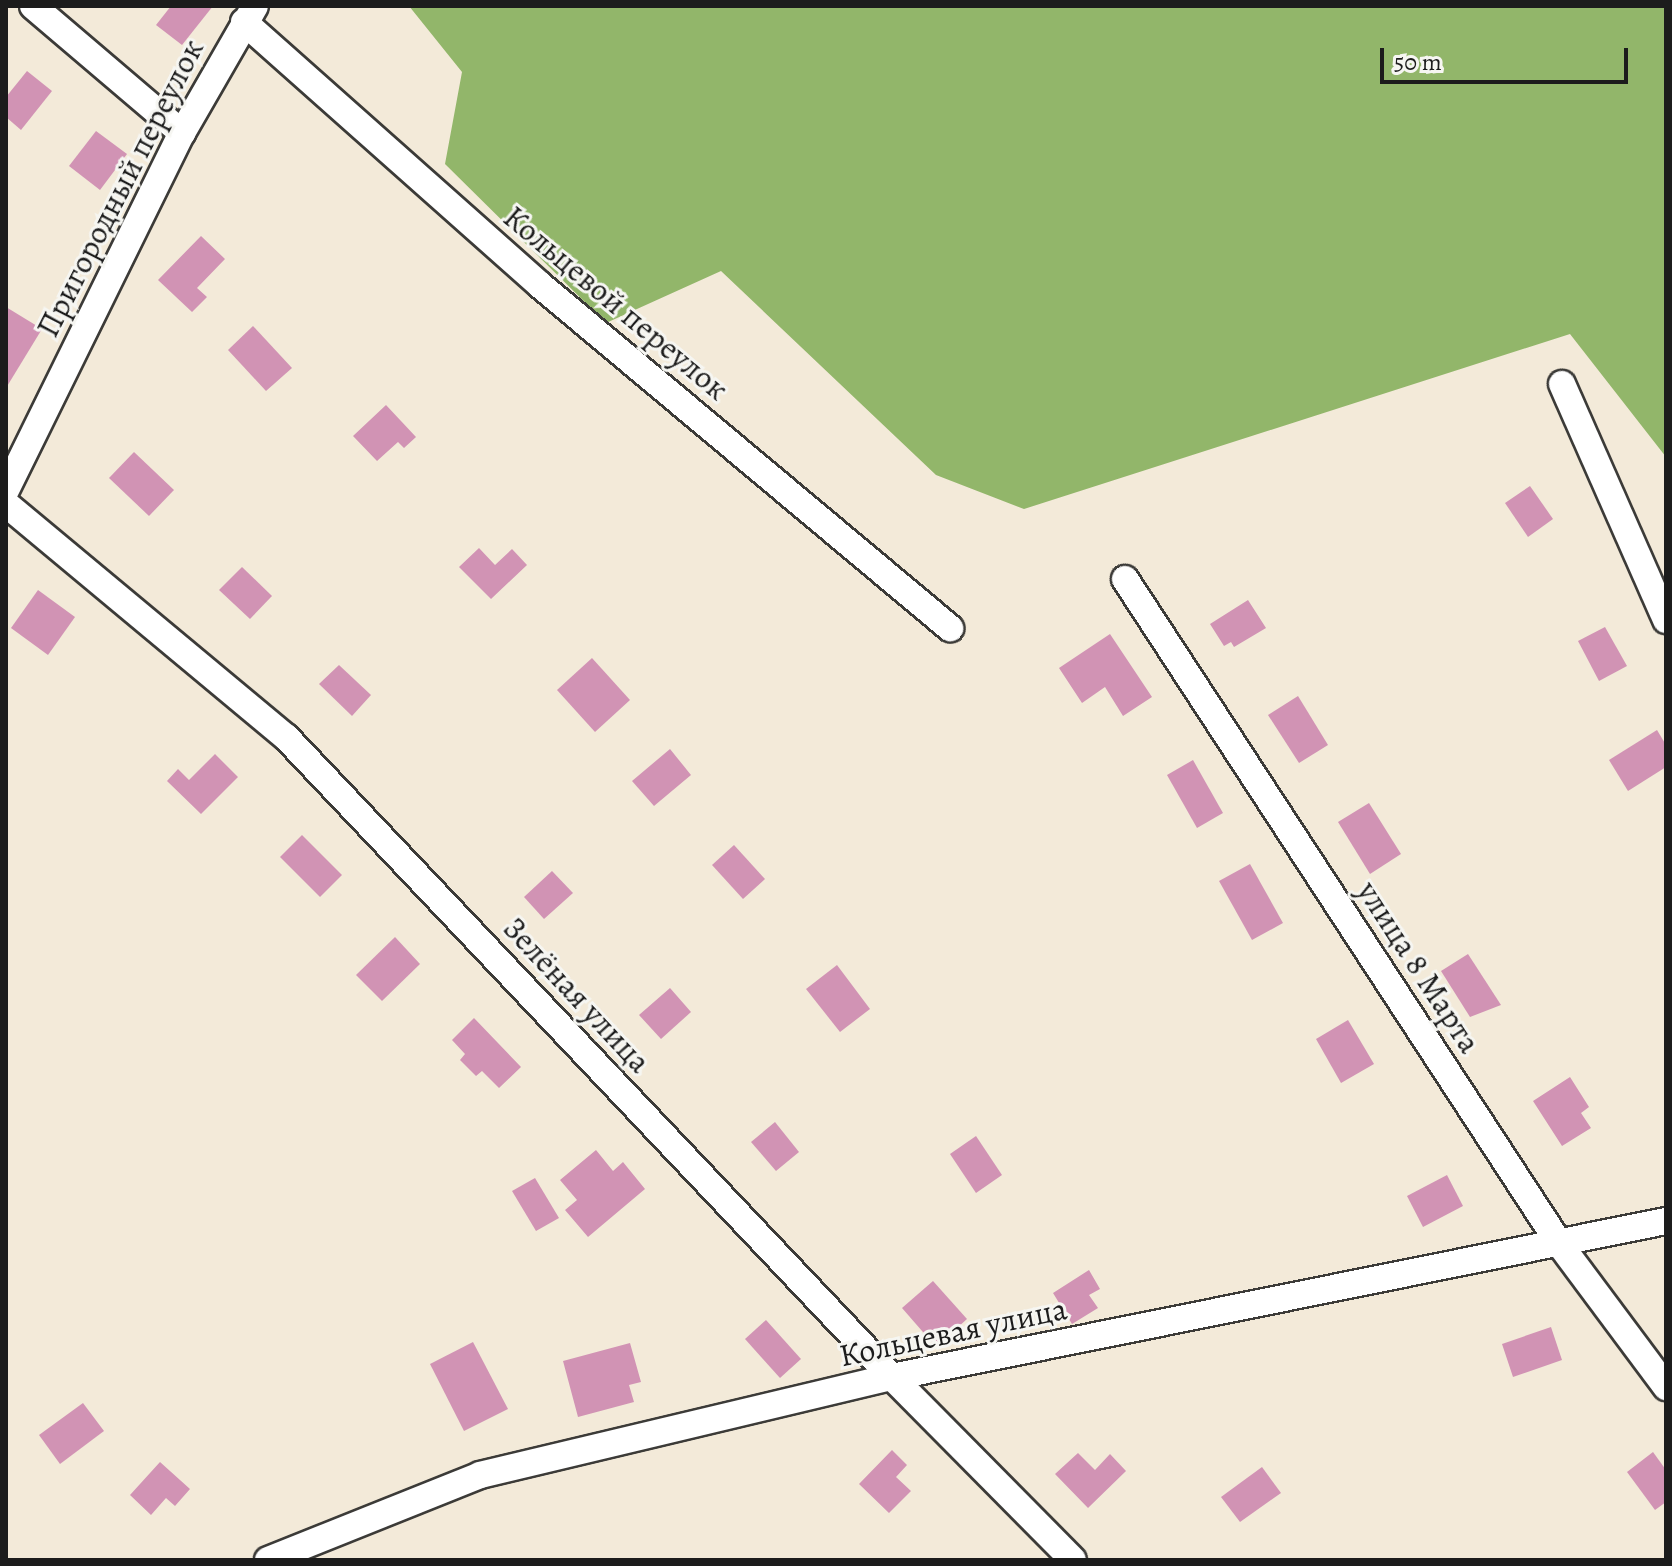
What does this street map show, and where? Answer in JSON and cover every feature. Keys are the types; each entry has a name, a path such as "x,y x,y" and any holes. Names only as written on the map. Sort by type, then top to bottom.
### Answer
{"street":[{"path":"33,6 182,133"},
{"name":"Пригородный переулок","path":"6,490 182,133 250,14"},
{"name":"Кольцевой переулок","path":"250,14 540,285 950,628"},
{"path":"1562,384 1666,620"},
{"name":"Зелёная улица","path":"6,504 286,737 892,1377 1073,1560"},
{"name":"улица 8 Марта","path":"1125,579 1561,1246 1666,1387"},
{"name":"Кольцевая улица","path":"268,1560 480,1475 892,1377 1561,1246 1666,1221"}],"green space":[{"path":"409,6 1666,6 1666,457 1570,334 1024,509 936,475 721,271 606,323 445,164 462,72"}],"building":[{"path":"171,6 213,6 182,45 156,25"},
{"path":"27,71 52,91 21,130 6,117 6,97"},
{"path":"96,131 127,154 100,190 69,166"},
{"path":"201,236 225,259 197,288 207,297 192,312 158,280"},
{"path":"6,307 42,329 6,388"},
{"path":"253,326 292,368 266,391 228,350"},
{"path":"386,405 416,437 404,448 398,442 377,461 353,436"},
{"path":"134,452 174,490 149,516 109,478"},
{"path":"1530,486 1553,519 1528,537 1505,503"},
{"path":"479,548 495,565 512,549 527,565 491,599 459,567"},
{"path":"242,567 272,596 250,619 219,590"},
{"path":"38,590 75,617 48,655 11,628"},
{"path":"1248,600 1266,628 1234,647 1231,642 1224,646 1210,624"},
{"path":"1605,627 1627,666 1599,681 1578,641"},
{"path":"1110,634 1152,697 1123,716 1105,687 1082,703 1059,668"},
{"path":"592,658 630,700 595,732 557,690"},
{"path":"339,665 371,695 352,716 319,684"},
{"path":"1298,696 1328,745 1299,763 1268,715"},
{"path":"1657,730 1666,745 1666,767 1628,791 1609,760"},
{"path":"670,749 691,775 654,806 632,781"},
{"path":"215,754 238,777 201,814 167,781 178,769 189,780"},
{"path":"1193,760 1223,813 1197,828 1167,775"},
{"path":"1369,803 1401,854 1370,874 1338,822"},
{"path":"302,835 342,875 320,897 280,857"},
{"path":"734,845 765,879 743,899 712,865"},
{"path":"1250,864 1283,923 1252,940 1219,881"},
{"path":"552,871 573,893 544,919 524,897"},
{"path":"395,937 420,964 382,1001 356,975"},
{"path":"1468,954 1501,1005 1470,1017 1441,971"},
{"path":"837,965 870,1009 840,1032 806,989"},
{"path":"670,988 691,1012 661,1039 639,1015"},
{"path":"474,1018 521,1067 499,1088 482,1071 476,1076 460,1060 465,1054 452,1040"},
{"path":"1348,1020 1374,1064 1341,1083 1316,1039"},
{"path":"1570,1077 1589,1107 1581,1113 1591,1128 1562,1146 1533,1101"},
{"path":"775,1122 799,1152 776,1171 751,1142"},
{"path":"976,1136 1002,1175 976,1193 950,1154"},
{"path":"596,1150 613,1171 623,1162 645,1189 588,1237 565,1210 577,1200 560,1180"},
{"path":"1447,1175 1463,1206 1423,1227 1407,1196"},
{"path":"535,1178 559,1218 536,1231 512,1191"},
{"path":"1089,1270 1100,1289 1089,1295 1098,1308 1072,1324 1053,1293"},
{"path":"933,1281 967,1319 936,1347 902,1308"},
{"path":"766,1320 801,1359 780,1378 745,1339"},
{"path":"1551,1327 1562,1360 1513,1377 1502,1344"},
{"path":"473,1342 508,1409 464,1431 430,1364"},
{"path":"630,1343 641,1382 629,1385 634,1402 578,1417 563,1361"},
{"path":"83,1403 104,1431 60,1464 39,1435"},
{"path":"892,1450 907,1465 896,1477 911,1491 889,1513 859,1484"},
{"path":"1653,1452 1666,1470 1666,1502 1655,1510 1627,1472"},
{"path":"1078,1453 1095,1470 1110,1454 1126,1471 1088,1508 1055,1474"},
{"path":"160,1462 190,1489 175,1506 166,1498 151,1515 130,1495"},
{"path":"1262,1467 1281,1493 1240,1522 1221,1497"}]}
